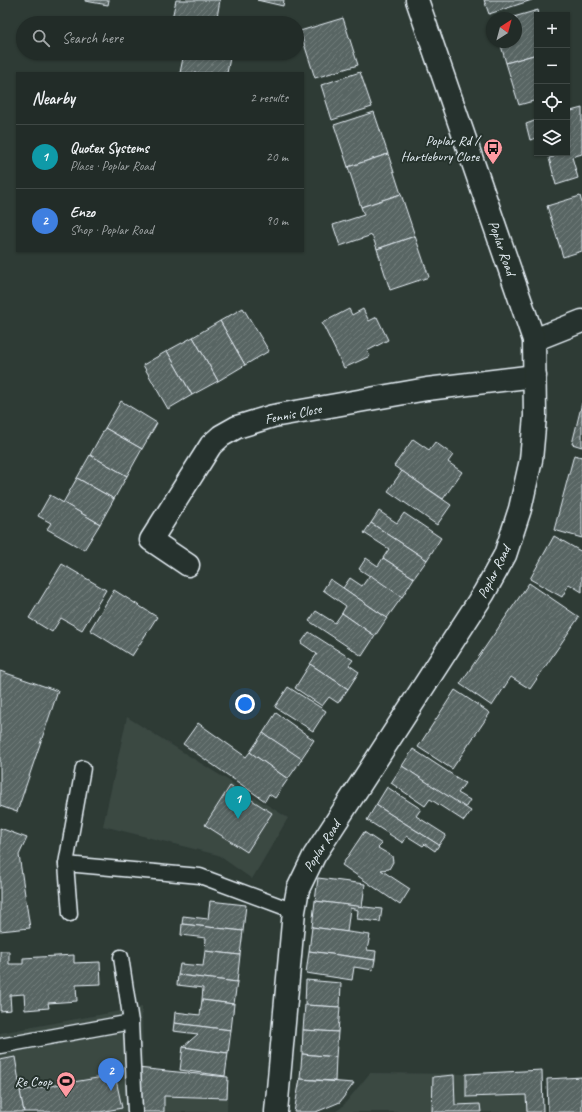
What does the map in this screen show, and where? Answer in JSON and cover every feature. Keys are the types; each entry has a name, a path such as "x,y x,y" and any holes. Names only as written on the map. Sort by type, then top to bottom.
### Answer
{"street":[{"name":"Poplar Road","path":"276,1112 294,911 298,889 314,856 480,600 505,555 520,509 531,460 535,416 534,340 417,0"},
{"path":"534,340 582,321"},
{"name":"Fennis Close","path":"188,564 151,540 211,445 221,436 237,427 273,416 427,389 535,376"}],"lane":[{"path":"70,914 66,864 83,768"},
{"path":"66,864 200,876 294,911"},
{"path":"121,957 131,1022 135,1112"},
{"path":"0,1046 131,1022"}],"shaded area":[{"path":"127,717 288,818 252,879 218,855 103,826"},
{"path":"142,1007 143,1068 228,1077 227,1112 0,1112 0,1033"},
{"path":"542,1070 543,1112 335,1112 342,1107 370,1073 466,1074"}],"building":[{"path":"85,0 109,0 108,5"},
{"path":"176,0 220,0 217,16 173,16"},
{"path":"257,0 284,0 283,6"},
{"path":"484,0 532,0 495,12 488,12"},
{"path":"538,10 538,12 534,12 534,55 506,63 502,48 522,48 522,15"},
{"path":"343,18 358,65 315,78 304,44 304,30"},
{"path":"534,55 534,101 519,105 506,63"},
{"path":"183,60 230,60 227,72 180,72"},
{"path":"360,72 372,107 332,120 321,85"},
{"path":"582,108 582,154 572,157 578,178 556,185 549,158 554,156 570,156 570,111"},
{"path":"374,112 388,154 348,167 334,125"},
{"path":"534,121 534,139 530,140 526,124"},
{"path":"388,154 401,194 361,207 348,167"},
{"path":"401,194 415,236 377,249 372,235 340,246 333,225 364,215 361,207"},
{"path":"580,196 582,203 582,251 563,257 547,206"},
{"path":"415,236 429,277 390,290 377,249"},
{"path":"243,308 269,351 245,365 220,321"},
{"path":"349,309 352,315 363,309 369,321 377,317 388,340 367,351 370,356 344,368 322,323"},
{"path":"220,321 245,365 218,381 193,337"},
{"path":"193,337 218,381 192,395 167,351"},
{"path":"167,351 192,395 168,409 143,365"},
{"path":"121,401 157,423 142,449 105,428"},
{"path":"582,403 582,447 572,444"},
{"path":"105,428 142,449 127,476 90,455"},
{"path":"413,439 429,450 435,442 453,455 448,462 462,472 443,499 394,466"},
{"path":"90,455 127,476 114,499 77,478"},
{"path":"574,455 582,457 582,538 554,530"},
{"path":"402,471 451,505 437,525 388,491"},
{"path":"77,478 114,499 100,524 63,503"},
{"path":"50,495 100,524 84,550 47,529 51,523 38,516"},
{"path":"379,511 397,523 404,513 441,538 427,560 371,523"},
{"path":"371,523 427,560 414,578 383,558 389,549 364,533"},
{"path":"554,536 582,552 582,592 569,584 562,597 530,579"},
{"path":"366,558 378,566 383,558 414,578 402,597 359,569"},
{"path":"62,564 106,590 82,630 61,618 52,632 29,618"},
{"path":"370,575 402,597 387,618 343,588 350,578 362,586"},
{"path":"330,579 387,618 375,636 342,613 346,606 323,590"},
{"path":"529,583 579,617 530,689 511,677 492,706 460,684"},
{"path":"114,590 157,617 132,656 90,630"},
{"path":"316,611 335,623 342,613 375,636 362,656 309,621"},
{"path":"309,632 353,660 349,665 359,672 348,689 310,664 317,654 301,643"},
{"path":"310,664 348,689 338,703 329,697 322,706 295,688"},
{"path":"0,671 58,691 17,812 0,806"},
{"path":"288,687 326,711 313,731 275,707"},
{"path":"455,690 490,713 452,769 418,747"},
{"path":"276,713 314,740 301,759 263,733"},
{"path":"198,723 246,757 250,752 288,779 275,798 269,794 265,801 183,744"},
{"path":"263,733 302,759 288,779 250,752"},
{"path":"413,749 465,783 458,793 470,800 465,808 402,766"},
{"path":"402,766 471,811 464,821 430,799 425,806 391,783"},
{"path":"230,786 272,813 247,852 205,825"},
{"path":"387,787 421,809 416,816 446,835 439,845 376,805"},
{"path":"376,805 439,845 435,851 425,844 423,846 407,836 403,843 367,820"},
{"path":"0,828 27,838 19,855 30,928 0,931"},
{"path":"364,832 382,844 378,848 392,856 393,862 389,869 381,870 410,889 400,905 342,865"},
{"path":"318,878 365,884 362,907 315,901"},
{"path":"210,901 246,905 243,931 182,924 183,916 208,919"},
{"path":"315,901 382,909 380,922 357,919 358,910 350,908 347,932 312,927"},
{"path":"182,924 243,931 240,955 205,951 206,938 181,935"},
{"path":"312,927 370,935 367,950 376,951 375,960 309,951"},
{"path":"0,951 9,951 9,964 23,964 23,958 74,955 74,963 100,962 101,984 76,985 77,1001 48,1003 49,1008 25,1010 24,994 10,995 11,1010 0,1011"},
{"path":"205,951 240,955 237,982 178,975 180,964 203,966"},
{"path":"309,951 375,960 373,970 354,967 352,980 306,973"},
{"path":"178,975 237,982 234,1004 202,1000 203,988 177,985"},
{"path":"306,980 341,983 340,1007 305,1005"},
{"path":"202,1000 234,1004 231,1030 174,1023 175,1012 200,1015"},
{"path":"305,1005 340,1007 338,1032 303,1030"},
{"path":"174,1023 231,1030 228,1053 183,1047 198,1034 173,1031"},
{"path":"303,1030 338,1032 336,1057 302,1054"},
{"path":"183,1047 228,1053 225,1076 180,1070"},
{"path":"302,1054 336,1057 335,1081 300,1079"},
{"path":"15,1057 24,1112 0,1112 0,1060"},
{"path":"137,1068 228,1077 227,1098 164,1096 164,1112 140,1112"},
{"path":"542,1070 543,1112 527,1112 526,1095 466,1097 466,1074"},
{"path":"115,1075 122,1108 100,1112 24,1112 20,1091"},
{"path":"454,1075 455,1105 480,1104 481,1112 432,1112 433,1077"},
{"path":"582,1077 582,1112 548,1112 547,1079"},
{"path":"300,1079 354,1083 340,1102 316,1112 294,1112"}],"place":[{"name":"Poplar Rd / Hartlebury Close","path":"493,165"},
{"name":"Quotex Systems","path":"238,819"},
{"name":"Enzo","path":"111,1091"},
{"name":"Re Coop","path":"66,1098"}]}
